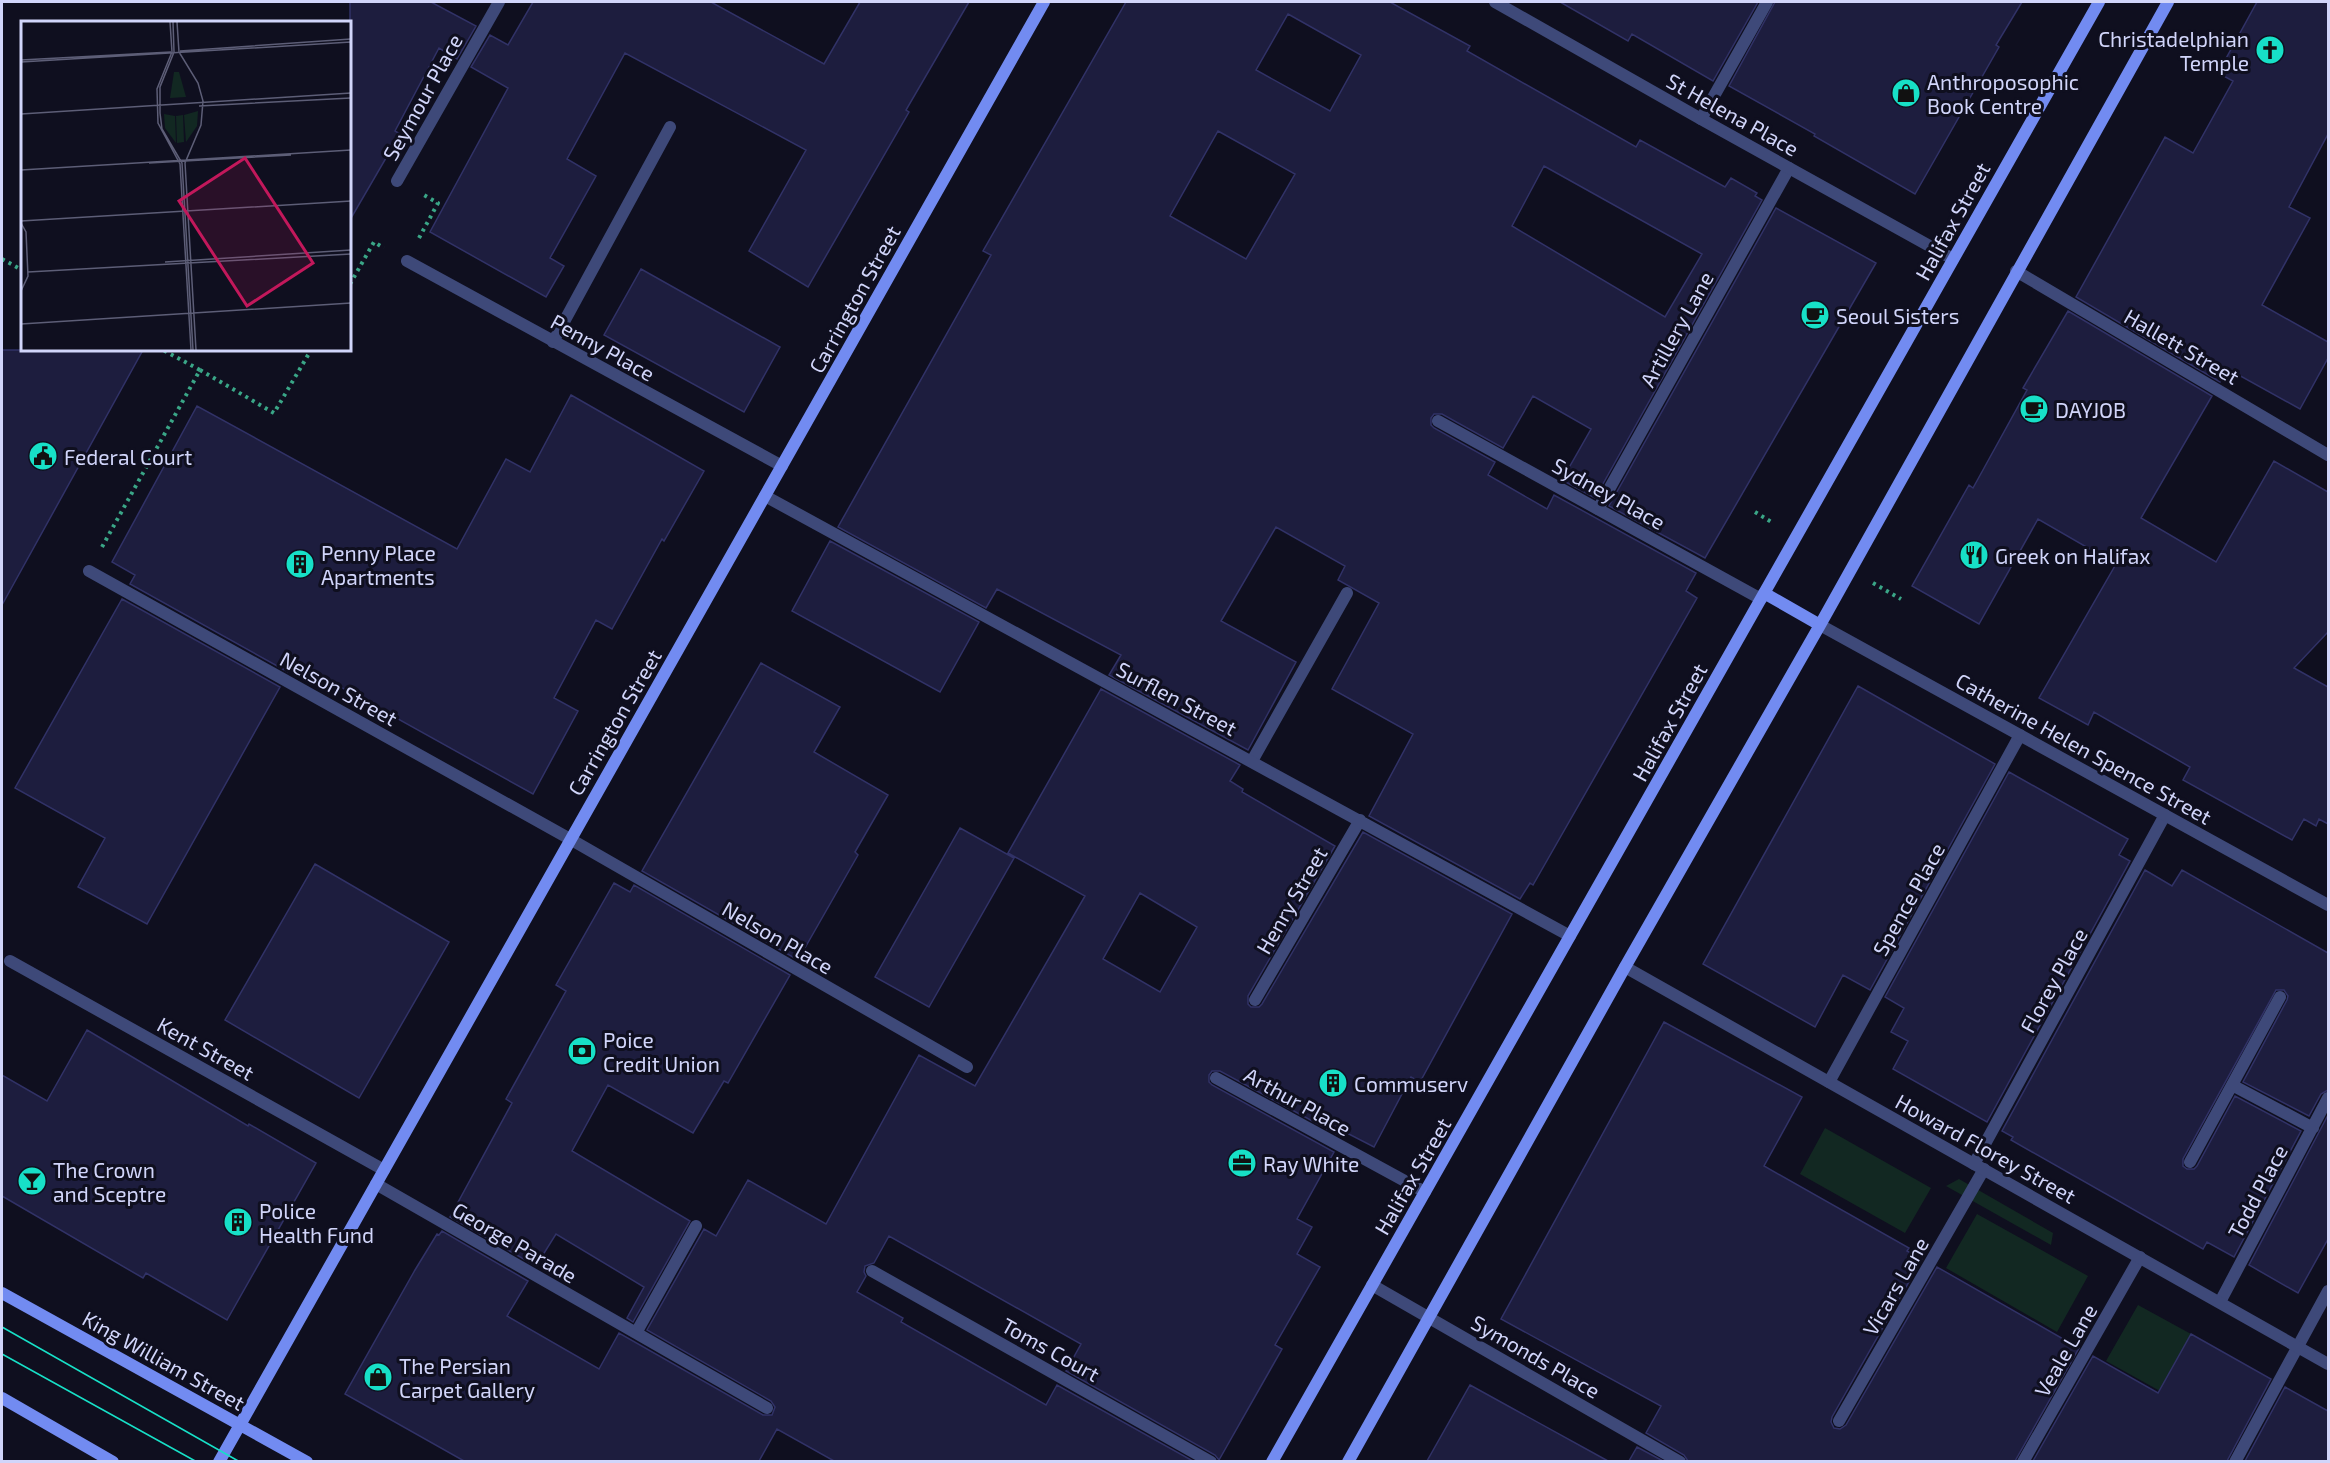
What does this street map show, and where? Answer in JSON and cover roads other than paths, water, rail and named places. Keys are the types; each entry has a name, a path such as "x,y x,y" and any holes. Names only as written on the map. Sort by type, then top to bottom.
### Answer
{"street":[{"name":"Seymour Place","path":"397,181 499,2"},
{"name":"Carrington Street","path":"219,1461 1044,2"},
{"name":"St Helena Place","path":"1495,2 1953,259"},
{"path":"1701,119 1767,2"},
{"name":"Halifax Street","path":"1272,1461 2099,2"},
{"path":"1348,1461 1820,625 2168,2"},
{"path":"553,342 670,127"},
{"name":"Artillery Lane","path":"1598,509 1789,168"},
{"name":"Penny Place","path":"406,261 782,466"},
{"name":"Hallett Street","path":"2016,271 2328,455"},
{"name":"Sydney Place","path":"1438,421 1762,596"},
{"name":"Surflen Street","path":"765,496 1570,936"},
{"name":"Nelson Street","path":"89,571 570,839"},
{"path":"1252,761 1347,594"},
{"path":"1762,596 1820,625"},
{"name":"Catherine Helen Spence Street","path":"1820,625 2328,906"},
{"name":"Spence Place","path":"1829,1082 2020,735"},
{"name":"Florey Place","path":"1979,1167 2165,815"},
{"name":"Henry Street","path":"1255,1000 1360,820"},
{"name":"Nelson Place","path":"570,839 967,1067"},
{"name":"Kent Street","path":"10,961 384,1170"},
{"name":"Howard Florey Street","path":"1625,967 2328,1364"},
{"path":"2190,1162 2280,997"},
{"name":"Arthur Place","path":"1216,1078 1425,1192"},
{"path":"2232,1085 2313,1128"},
{"name":"Todd Place","path":"2220,1302 2328,1098"},
{"name":"Vicars Lane","path":"1839,1421 1979,1167"},
{"name":"George Parade","path":"376,1184 767,1408"},
{"path":"636,1333 696,1226"},
{"name":"Veale Lane","path":"2024,1461 2140,1257"},
{"name":"Toms Court","path":"872,1271 1211,1461"},
{"name":"Symonds Place","path":"1372,1285 1680,1461"},
{"path":"2235,1461 2328,1291"},
{"name":"King William Street","path":"2,1293 307,1461"},
{"path":"2,1398 113,1461"}],"tram line":[{"path":"2,1327 240,1462"},
{"path":"2,1354 197,1462"}],"place":[{"name":"Christadelphian Temple","path":"2270,50"},
{"name":"Anthroposophic Book Centre","path":"1906,93"},
{"name":"Seoul Sisters","path":"1815,315"},
{"name":"DAYJOB","path":"2034,409"},
{"name":"Federal Court","path":"43,456"},
{"name":"Greek on Halifax","path":"1974,555"},
{"name":"Penny Place Apartments","path":"300,564"},
{"name":"Poice Credit Union","path":"582,1051"},
{"name":"Commuserv","path":"1333,1083"},
{"name":"Ray White","path":"1242,1163"},
{"name":"The Crown and Sceptre","path":"32,1181"},
{"name":"Police Health Fund","path":"238,1222"},
{"name":"The Persian Carpet Gallery","path":"378,1377"}]}
